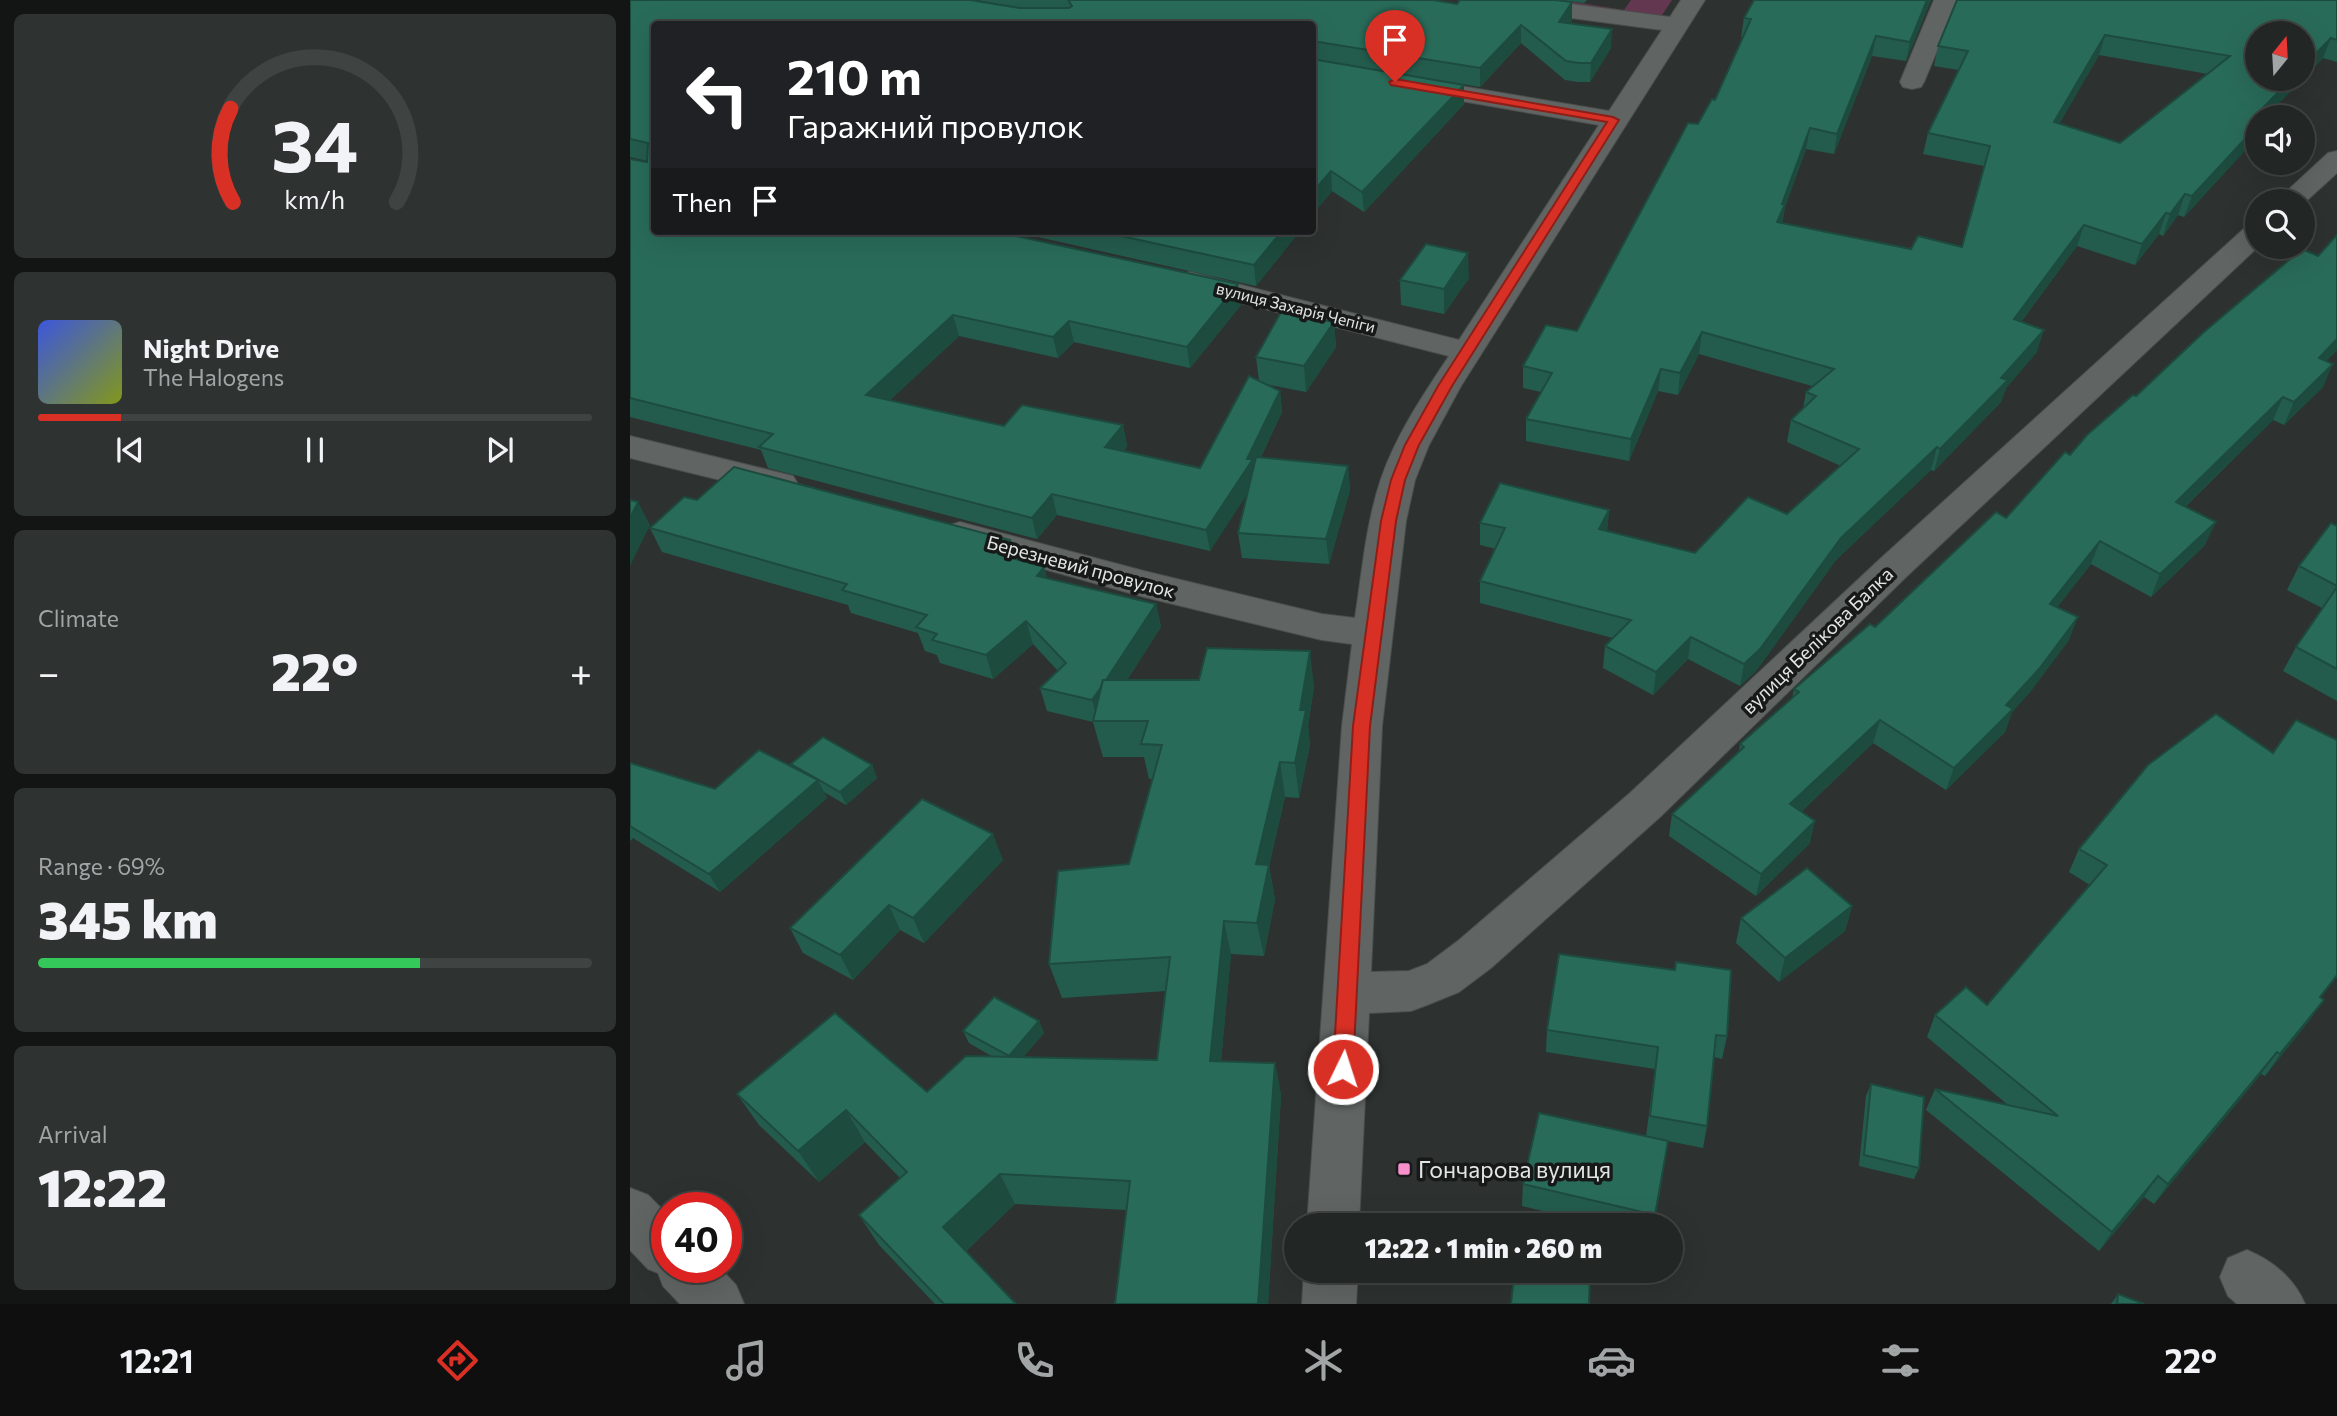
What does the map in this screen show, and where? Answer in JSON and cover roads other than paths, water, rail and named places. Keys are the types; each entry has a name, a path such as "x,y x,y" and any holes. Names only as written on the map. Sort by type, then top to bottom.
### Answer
{"street":[{"path":"1334,1213 1362,726 1388,521 1398,480 1412,445 1467,351 1684,13 1488,0"},
{"path":"1912,82 1946,0"},
{"path":"1316,69 1613,120"},
{"path":"2303,189 2337,159"},
{"name":"вулиця Белікова Балка","path":"1348,993 1411,991 1443,978 1475,954 1645,805 1933,530 2245,243"},
{"name":"вулиця Захарія Чепіги","path":"1162,275 1467,351"},
{"path":"630,447 817,494"},
{"name":"Березневий провулок","path":"935,527 1144,584 1322,627 1372,633"},
{"path":"630,1213 651,1235"},
{"path":"697,1283 717,1304"},
{"path":"1329,1304 1330,1283"}],"place":[{"name":"Гончарова вулиця","path":"1404,1169"}]}
